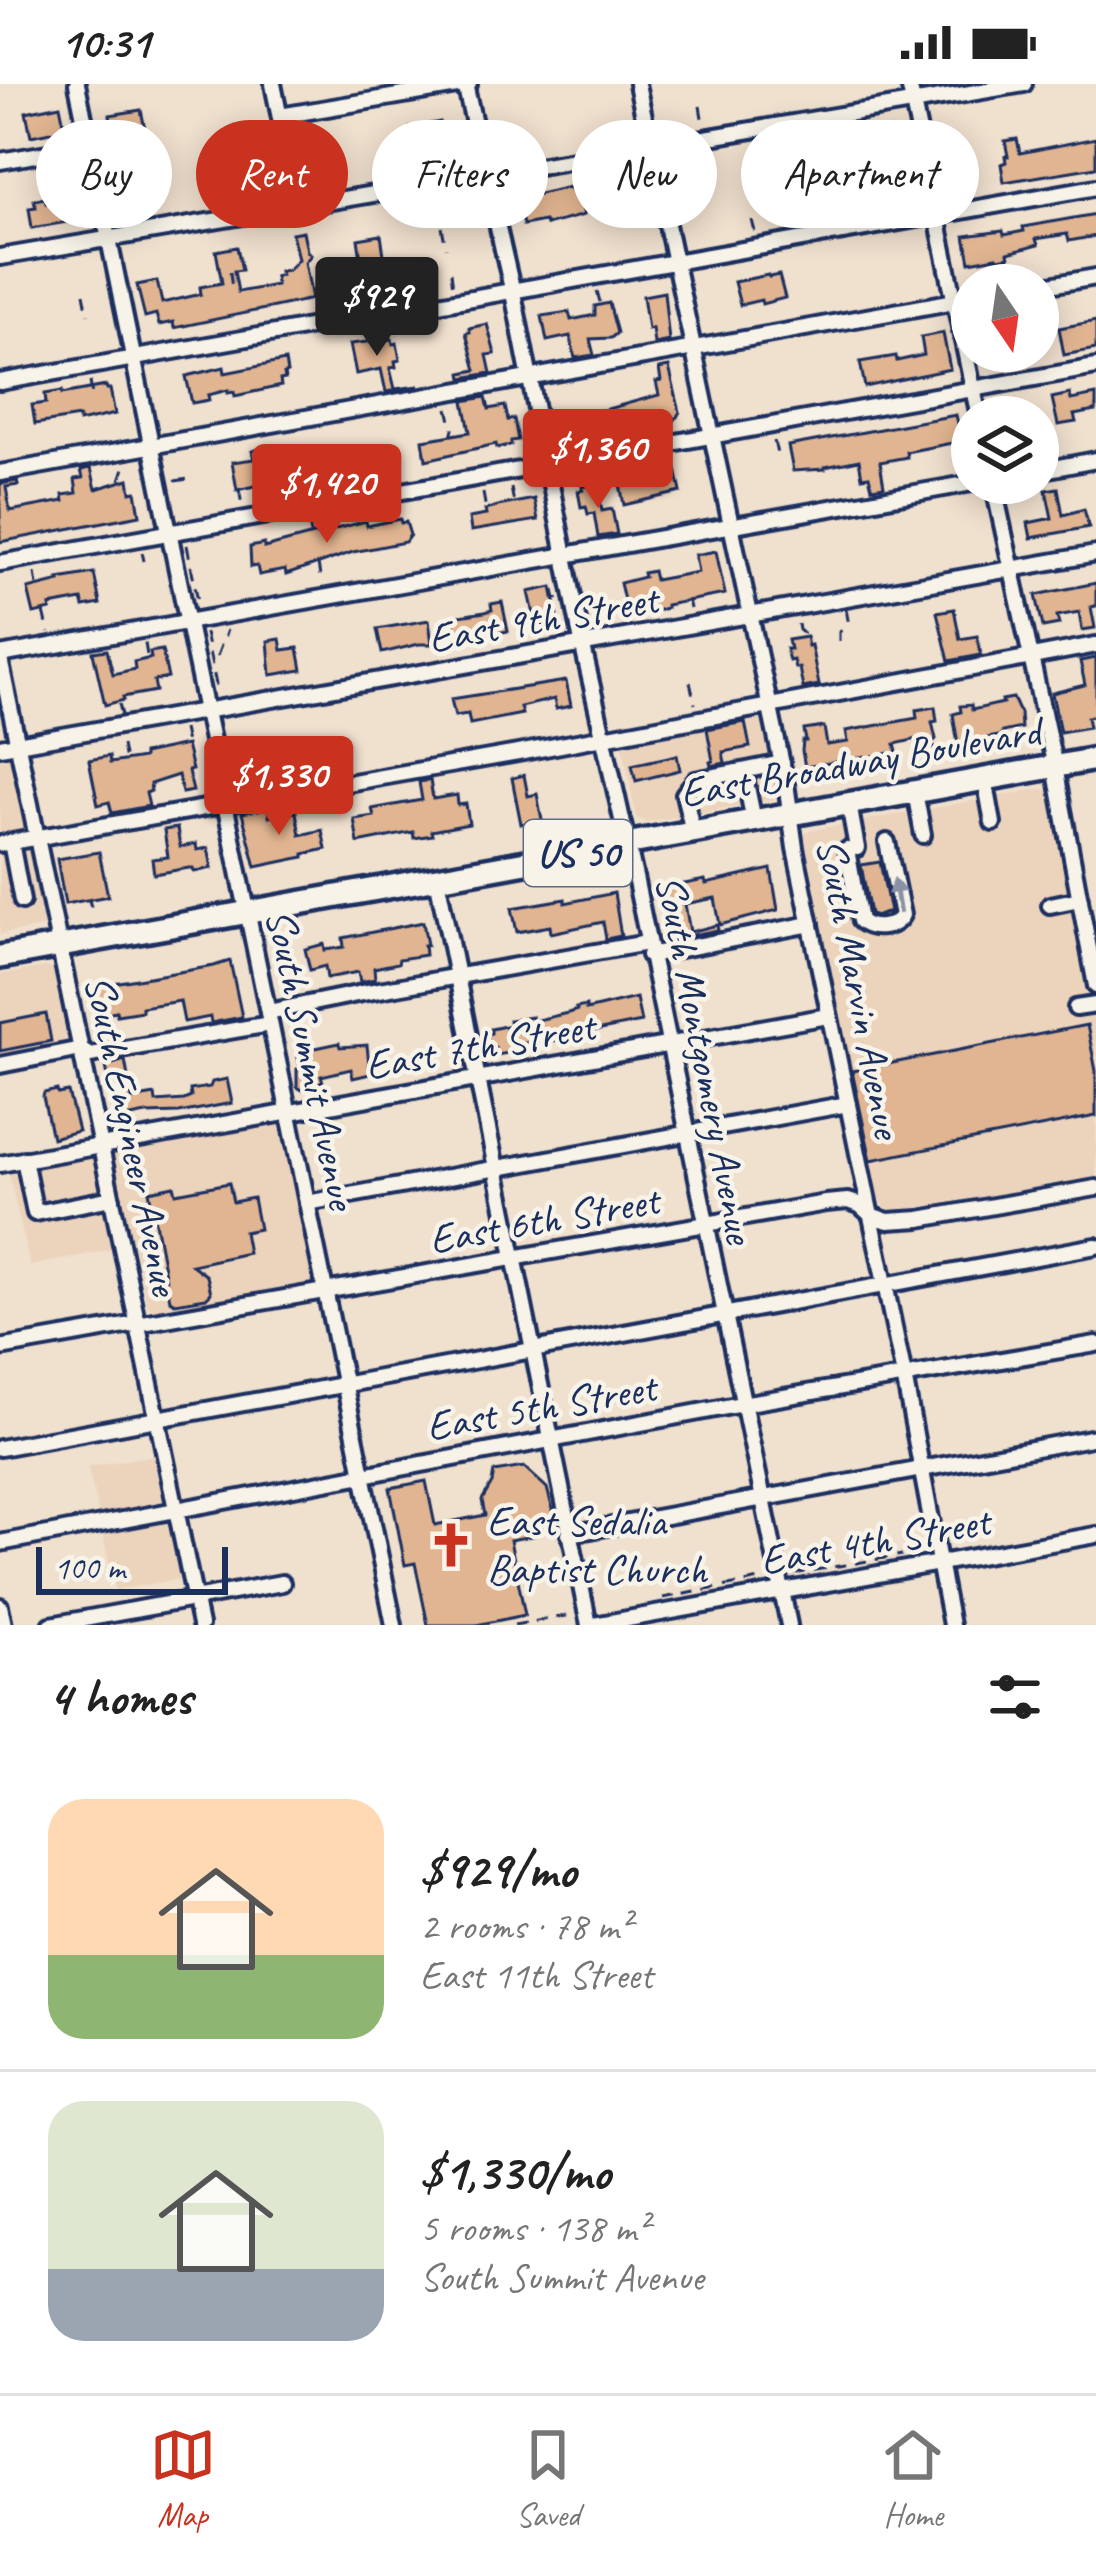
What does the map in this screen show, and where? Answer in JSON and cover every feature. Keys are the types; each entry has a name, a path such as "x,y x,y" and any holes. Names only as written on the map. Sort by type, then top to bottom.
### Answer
{"highway":[{"name":"East Broadway Boulevard","path":"0,957 1096,759"}],"street":[{"name":"South Summit Avenue","path":"77,84 84,120"},
{"path":"274,84 281,120"},
{"path":"280,116 466,84"},
{"name":"South Montgomery Avenue","path":"466,84 473,120"},
{"name":"South Marvin Avenue","path":"638,84 645,120"},
{"path":"909,84 917,120"},
{"path":"717,136 1024,84"},
{"path":"0,161 36,155"},
{"path":"979,207 1096,187"},
{"path":"0,257 196,225"},
{"name":"South Summit Avenue","path":"107,228 394,1625"},
{"name":"South Montgomery Avenue","path":"497,228 789,1625"},
{"name":"South Marvin Avenue","path":"667,228 782,763 951,1625"},
{"path":"0,382 860,228"},
{"path":"938,228 951,287"},
{"path":"1059,283 1096,277"},
{"path":"0,473 951,302"},
{"path":"0,563 1096,367"},
{"path":"969,372 975,396"},
{"path":"1059,467 1096,460"},
{"path":"0,657 951,487"},
{"path":"998,504 1096,986"},
{"name":"East 9th Street","path":"0,747 1096,554"},
{"path":"22,901 6,843 1096,645"},
{"name":"South Engineer Avenue","path":"0,657 200,1625"},
{"path":"693,832 684,794 695,780 782,763"},
{"path":"737,772 746,782 754,821"},
{"path":"985,779 993,823"},
{"path":"915,792 923,835"},
{"path":"849,804 860,921 865,926 889,926 902,915 887,842"},
{"path":"437,878 587,1621"},
{"path":"1050,905 1079,899"},
{"path":"0,1065 81,1049 90,1055 457,977 811,924"},
{"path":"1076,1008 1096,1005"},
{"name":"East 7th Street","path":"0,1164 828,1016"},
{"path":"307,1203 848,1104"},
{"path":"24,1160 34,1213 112,1198"},
{"name":"East 6th Street","path":"0,1348 848,1202 888,1221 1096,1188"},
{"path":"0,1448 1096,1246"},
{"name":"East 5th Street","path":"0,1543 742,1404 1096,1344"},
{"path":"569,1534 1096,1437"},
{"name":"East 4th Street","path":"587,1621 1096,1535"},
{"path":"51,1625 283,1583"},
{"path":"0,1606 4,1625"}],"path":[{"path":"700,106 702,120"},
{"path":"442,228 446,248"},
{"path":"754,228 756,237"},
{"path":"230,272 232,290"},
{"path":"451,272 454,292"},
{"path":"597,291 600,302"},
{"path":"84,292 88,314"},
{"path":"388,327 391,339"},
{"path":"90,381 92,396"},
{"path":"448,406 451,436"},
{"path":"774,439 777,454"},
{"path":"120,480 124,468"},
{"path":"175,481 189,479 189,473"},
{"path":"511,486 514,503"},
{"path":"239,489 243,508"},
{"path":"483,491 486,510"},
{"path":"309,522 311,534"},
{"path":"142,552 144,561"},
{"path":"318,565 324,597"},
{"path":"34,572 37,585"},
{"path":"554,590 556,599 562,598"},
{"path":"688,599 690,611"},
{"path":"839,640 838,632 848,626 846,607"},
{"path":"44,612 50,639"},
{"path":"794,637 798,627 806,635"},
{"path":"217,656 227,630"},
{"path":"690,682 695,706"},
{"path":"119,704 122,717"},
{"path":"183,728 186,743"},
{"path":"958,752 1009,742"},
{"path":"122,746 125,761"},
{"path":"934,746 936,755"},
{"path":"819,768 820,776"},
{"path":"89,899 91,907"},
{"path":"788,1575 906,1554"},
{"path":"662,1598 770,1578"},
{"path":"514,1625 587,1621"}],"shaded area":[{"path":"766,698 783,788 780,796 646,822 636,817 619,724"},
{"path":"14,757 50,920 44,927 0,934 0,759"},
{"path":"1043,788 1055,804 1096,1001 1096,1178 895,1211 878,1197 802,839 813,830"},
{"path":"46,967 61,976 77,1053 0,1068 0,975"},
{"path":"276,1121 287,1130 318,1280 313,1284 161,1312 147,1304 134,1245 30,1266 8,1170"},
{"path":"160,1454 168,1492 159,1504 99,1515 88,1467"},
{"path":"166,1518 174,1524 185,1578 115,1590 102,1531"}],"building":[{"path":"60,105 63,120 36,120 36,135 31,136 26,112"},
{"path":"141,110 143,120 111,120 110,115"},
{"path":"1096,138 1096,167 1004,182 1005,141 1017,139 1020,153"},
{"path":"572,189 572,218 548,224 548,192"},
{"path":"36,207 36,227 32,228 29,208"},
{"path":"1096,214 1096,236 1069,241 1067,234 1036,239 1038,245 1008,253 1009,257 970,262 965,236 1003,231 1004,235"},
{"path":"303,231 311,255 305,262 312,299 174,328 173,322 159,325 156,314 145,317 137,285 157,281 162,303 201,294 200,287 222,283 216,251 237,247 242,270 234,271 238,292 276,285 275,276 298,259 292,233"},
{"path":"381,235 386,268 395,266 398,282 373,286 368,258 361,259 358,239"},
{"path":"779,275 785,298 740,305 734,282"},
{"path":"664,292 669,341 654,344 643,296"},
{"path":"609,303 617,333 590,339 594,355 575,358 570,336 547,341 542,316 569,312 571,320 595,315 595,306"},
{"path":"1096,321 1096,349 1064,355 1059,328"},
{"path":"487,324 495,354 487,355 491,373 463,378 462,373 476,370 466,333"},
{"path":"943,333 950,369 865,387 860,362 924,355 921,337"},
{"path":"392,339 400,360 390,368 395,389 419,386 386,392 381,369 356,374 350,344"},
{"path":"285,361 287,373 281,386 235,396 228,390 192,403 186,376"},
{"path":"669,367 680,412 675,420 568,441 562,413 604,410 659,395 659,369"},
{"path":"106,386 115,414 35,424 32,405 46,403 45,394"},
{"path":"1070,394 1071,400 1096,395 1096,411 1074,415 1076,422 1059,425 1059,396"},
{"path":"486,397 489,409 505,406 508,420 514,419 518,440 426,460 423,440 470,432 464,401"},
{"path":"951,416 951,443 880,462 884,486 872,488 869,476 862,477 859,460 793,471 788,446"},
{"path":"263,448 272,465 336,452 341,482 294,487 293,478 237,490 232,462 254,459 252,451"},
{"path":"91,468 96,489 129,479 140,515 0,542 0,484 17,481 18,485 6,487 10,511 64,501 63,495 77,493 75,479 83,478 81,470"},
{"path":"676,469 681,492 624,505 619,479"},
{"path":"597,484 602,511 612,509 617,534 598,537 594,513 581,507 578,491"},
{"path":"1059,493 1063,515 1084,509 1089,527 1031,538 1028,523 1052,518 1049,504 1059,504"},
{"path":"534,499 538,520 471,531 469,518"},
{"path":"400,519 410,535 405,542 353,552 286,575 285,570 259,575 257,566 251,567 250,547 264,544 264,548 366,521 367,526"},
{"path":"716,551 725,594 628,617 620,583 653,571 655,580 698,572 695,555"},
{"path":"94,573 100,604 84,607 82,600 34,614 28,589"},
{"path":"1096,583 1096,606 1091,607 1095,628 1082,630 1079,612 1057,616 1059,624 1043,627 1036,595"},
{"path":"552,587 558,617 540,626 529,592"},
{"path":"502,602 508,631 456,640 453,617 492,610 491,604"},
{"path":"954,609 960,639 977,636 981,655 949,661 937,612"},
{"path":"429,620 432,644 382,653 377,629"},
{"path":"806,637 819,685 803,688 799,668 789,661 786,649 790,649 788,640"},
{"path":"280,639 282,650 298,648 302,670 271,675 268,641"},
{"path":"107,650 113,674 135,669 134,662 162,650 168,678 154,681 156,691 105,705 93,652"},
{"path":"1096,658 1096,716 1087,717 1089,727 1060,732 1052,693 1085,685 1080,661"},
{"path":"566,681 571,706 556,709 554,699 520,707 522,714 470,724 468,714 455,716 451,699"},
{"path":"1013,698 1021,728 958,744 953,714 961,712 960,706 971,705 972,710"},
{"path":"935,707 936,739 929,746 919,748 917,739 895,744 897,752 805,767 804,730 824,727 827,745 848,742 846,731 917,718 916,710"},
{"path":"745,722 750,747 723,752 725,763 711,766 707,729"},
{"path":"186,745 193,791 182,793 178,775 150,784 149,806 112,813 109,802 98,805 89,760 109,756 110,763 143,758 143,754"},
{"path":"677,755 680,770 636,781 632,765"},
{"path":"524,775 528,796 537,794 542,820 521,824 512,778"},
{"path":"430,780 433,799 457,795 458,805 466,804 469,824 431,831 432,835 414,838 413,832 358,843 354,819 374,816 372,809 422,800 419,782"},
{"path":"268,808 269,816 296,812 300,835 322,830 326,849 256,867 242,813"},
{"path":"177,828 180,847 208,848 212,868 154,874 152,859 168,857 164,830"},
{"path":"99,852 108,896 65,904 57,859"},
{"path":"880,862 890,912 877,916 870,914 861,865"},
{"path":"771,869 778,910 720,925 715,898 685,904 690,932 717,925 718,930 667,940 673,936 664,888"},
{"path":"614,893 621,936 606,939 603,922 551,933 550,926 517,932 512,908"},
{"path":"423,922 425,955 374,968 375,979 360,982 358,972 327,978 325,966 310,970 305,949 324,944 325,950 344,947 343,938"},
{"path":"230,961 242,1017 184,1022 180,1001 142,1007 142,1011 96,1015 90,987"},
{"path":"636,998 641,1022 574,1039 513,1044 514,1052 496,1055 495,1047 489,1045 491,1029 510,1025 509,1020 532,1017 533,1021"},
{"path":"46,1014 51,1041 0,1051 0,1023"},
{"path":"1087,1025 1096,1071 1096,1116 871,1160 852,1071"},
{"path":"339,1043 340,1047 367,1045 370,1074 353,1078 351,1069 321,1076 323,1082 307,1089 297,1087 297,1052"},
{"path":"125,1060 132,1099 155,1095 156,1102 184,1100 191,1097 190,1090 227,1079 232,1103 116,1120 106,1066"},
{"path":"57,1090 58,1094 68,1092 78,1131 52,1138 43,1097"},
{"path":"229,1183 233,1202 253,1198 259,1229 244,1232 248,1253 192,1265 207,1276 211,1293 175,1303 170,1300 149,1191 174,1186 176,1193"},
{"name":"East Sedalia Baptist Church","path":"524,1467 547,1488 554,1514 538,1535 510,1540 525,1615 476,1625 428,1625 415,1563 405,1565 390,1488 426,1481 435,1525 485,1515 482,1500 494,1472"}],"place":[{"name":"East Sedalia Baptist Church","path":"451,1545"}]}
